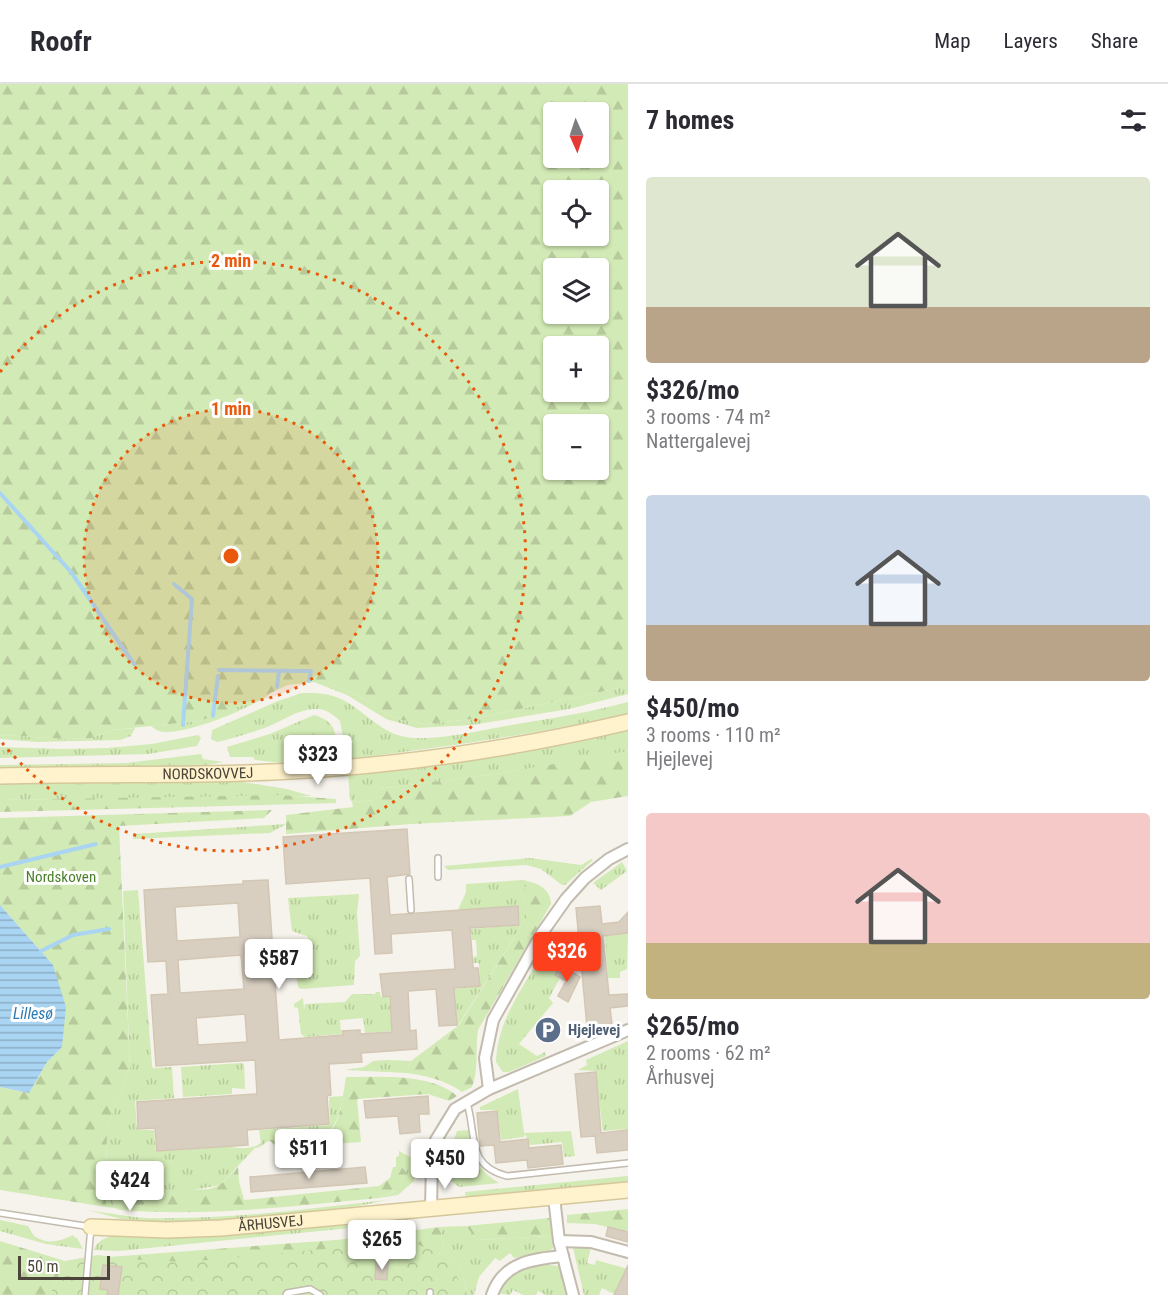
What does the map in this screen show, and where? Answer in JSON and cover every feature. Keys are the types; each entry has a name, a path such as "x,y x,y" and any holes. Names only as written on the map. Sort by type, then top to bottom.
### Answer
{"street":[{"name":"NORDSKOVVEJ","path":"0,776 154,776 320,769 497,748 628,722"},
{"path":"489,1089 485,1058 493,1020 542,933 566,899 585,878 609,859 628,849"},
{"path":"431,1208 432,1161 436,1140 455,1109 489,1089 628,1030"},
{"name":"ÅRHUSVEJ","path":"91,1227 167,1230 221,1228 628,1190"},
{"path":"554,1197 559,1241 573,1295"},
{"path":"559,1241 591,1242 628,1252"},
{"path":"492,1295 502,1276 512,1268 523,1262 563,1256"}],"lane":[{"path":"438,858 438,877"},
{"path":"409,879 411,910"},
{"path":"467,1101 473,1120 476,1151 485,1167 495,1173 507,1176 628,1163"},
{"path":"0,1213 91,1227 85,1295"},
{"path":"286,1295 310,1289 320,1295"}],"green space":[{"path":"0,84 628,84 628,686 473,719 426,724 402,720 383,712 363,698 328,682 314,682 288,685 251,702 199,721 112,730 91,738 66,739 0,735"},
{"path":"314,682 328,682 363,698 383,712 402,720 426,724 473,719 628,686 628,694 569,709 472,725 417,728 386,719 347,695"},
{"path":"271,693 250,706 199,726 169,732 159,731 151,726 199,721"},
{"path":"302,693 323,694 338,698 385,729 412,738 468,733 583,713 628,702 628,714 488,740 347,759 340,721 322,709 303,711 267,727 236,737 217,742 211,739 212,730"},
{"path":"314,715 328,722 335,731 337,759 282,763 255,760 253,757 230,757 227,747 270,734"},
{"path":"135,728 131,736 120,740 37,742 0,739 0,735 66,739 91,738 112,730"},
{"path":"628,729 628,751 502,773 378,789 376,800 352,802 350,799 348,774"},
{"path":"198,735 201,738 197,746 148,754 0,758 0,747 107,748 152,744"},
{"path":"628,751 628,796 591,802 570,816 411,824 286,834 286,815 353,807 352,802 376,800 378,789 502,773"},
{"path":"201,754 203,759 223,762 198,767 0,768 0,765 126,763"},
{"path":"243,782 287,789 311,796 0,800 0,783"},
{"path":"280,795 336,799 336,803 0,812 0,800"},
{"name":"Nordskoven","path":"272,810 264,818 119,826 130,1069 107,1127 106,1207 0,1190 0,1087 29,1093 47,1062 62,1047 53,965 0,905 0,818"},
{"path":"286,824 270,833 133,839 134,834"},
{"path":"530,858 581,865 593,860 565,885 541,869 526,865 448,870 444,866"},
{"path":"622,862 627,871 601,890 593,883"},
{"path":"523,880 531,882 521,891 526,906 526,919 457,1027 455,989 480,986 479,963 473,963 473,957 477,956 476,940 472,940 471,929 520,925 518,906 458,910 466,892 466,884"},
{"path":"531,882 545,890 551,904 478,1030 472,1087 462,1092 436,1079 407,1073 411,1061 459,1025 526,919 526,906 521,891"},
{"path":"138,890 152,1065 153,1068 172,1067 174,1098 135,1101 137,1130 154,1130 156,1151 178,1150 176,1128 190,1127 192,1149 222,1146 252,1147 261,1143 259,1130 330,1125 329,1097 343,1096 339,1114 327,1132 269,1141 255,1148 220,1185 183,1192 116,1195 113,1202 115,1208 106,1207 107,1127 130,1069 123,891"},
{"path":"359,894 357,913 360,956 355,961 354,985 301,989 298,987 295,965 311,954 311,945 307,936 292,931 288,898"},
{"path":"628,934 627,969 620,972 620,978 608,978 605,936"},
{"path":"549,944 562,951 565,959 555,975 560,978 549,998 553,1003 519,1044 537,1056 545,1052 546,1056 509,1072 503,1072 496,1062 502,1030 515,1000"},
{"path":"380,992 381,997 389,997 392,1031 365,1033 363,1018 340,1020 341,1034 305,1037 301,1034 298,1008 294,1007 294,1004 303,998 304,1010 305,1004 345,1002 352,994 375,994"},
{"path":"628,1041 628,1129 603,1131 595,1071 578,1070 587,1065 586,1060"},
{"path":"373,1061 411,1061 407,1073 345,1070 364,1067"},
{"path":"244,1064 245,1089 232,1088 232,1094 183,1097 181,1067"},
{"path":"346,1077 419,1080 434,1083 457,1096 449,1101 428,1094 357,1099 361,1142 309,1146 298,1143 280,1150 269,1140 304,1138 329,1132 338,1116"},
{"path":"518,1089 524,1133 571,1131 575,1156 564,1157 562,1142 530,1145 525,1134 524,1137 501,1140 497,1110 480,1110 480,1107"},
{"path":"470,1130 477,1161 485,1172 499,1183 459,1187 447,1178 448,1156 457,1131"},
{"path":"399,1151 416,1160 414,1181 398,1195 379,1198 394,1192 408,1174 403,1167 396,1167 396,1157 399,1156"},
{"path":"238,1167 244,1200 379,1186 390,1178 393,1167 402,1167 408,1174 401,1186 379,1198 250,1210 185,1212 120,1210 115,1208 113,1202 116,1195 209,1189 220,1185"},
{"path":"628,1176 628,1183 466,1199 465,1192"},
{"path":"387,1200 359,1206 224,1221 121,1219 88,1210 147,1218 207,1217"},
{"path":"628,1209 628,1232 595,1224 567,1223 567,1215"},
{"path":"550,1218 552,1236 477,1240 466,1226"},
{"path":"0,1220 28,1226 34,1236 44,1241 58,1241 73,1235 83,1249 46,1244 0,1231"},
{"path":"349,1224 350,1228 119,1251 94,1250 101,1240 113,1236 221,1235"},
{"path":"466,1226 477,1240 552,1236 553,1248 541,1254 514,1258 510,1253 500,1261 495,1258 479,1277 474,1295 467,1295 461,1267 443,1246 440,1227"},
{"path":"440,1227 443,1246 461,1267 467,1295 454,1295 449,1271 440,1253 414,1254 371,1295 95,1258 336,1240"},
{"path":"0,1241 65,1261 50,1295 0,1295"},
{"path":"410,1241 455,1260 459,1295 50,1295 65,1261 98,1255 186,1262"},
{"path":"573,1248 591,1248 587,1263 595,1265 596,1260 628,1269 625,1270 614,1294 602,1288 599,1295 584,1295"},
{"path":"533,1266 558,1266 562,1270 568,1295 546,1295 538,1291 536,1295 523,1295 513,1290 510,1295 498,1293 507,1280 519,1271"}],"water":[{"name":"Lillesø","path":"0,905 53,965 66,1007 62,1047 47,1062 29,1093 0,1087"}],"building":[{"path":"407,829 410,874 387,877 390,915 518,906 519,925 470,928 473,968 478,968 480,986 454,988 457,1025 439,1026 436,989 408,991 410,1031 416,1030 417,1049 361,1053 362,1062 329,1064 331,1095 327,1096 329,1124 247,1130 248,1145 157,1151 155,1128 138,1129 137,1102 257,1094 255,1060 156,1066 151,995 168,994 166,961 148,962 144,890 243,884 243,881 268,880 279,1040 343,1035 342,1031 360,1030 360,1034 392,1032 390,996 383,997 380,974 455,969 452,930 391,934 392,953 375,954 370,878 286,884 283,837","holes":["238,903 240,937 177,941 175,907","241,955 244,989 180,993 178,960","245,1014 247,1042 198,1045 196,1018"]},
{"path":"600,906 602,924 619,922 628,912 628,933 603,936 609,995 628,994 628,1006 610,1008 612,1024 587,1027 576,908"},
{"path":"561,965 580,977 568,1002 558,996 566,981 555,975"},
{"path":"596,1072 601,1133 628,1130 628,1150 597,1153 595,1136 581,1137 575,1074"},
{"path":"428,1096 429,1114 419,1114 420,1132 400,1134 398,1116 366,1118 364,1101"},
{"path":"497,1111 500,1142 528,1139 529,1148 561,1145 563,1164 528,1168 527,1160 496,1163 494,1145 480,1146 477,1113"},
{"path":"365,1167 367,1183 251,1192 250,1177"},
{"path":"608,1227 628,1232 628,1242 606,1236"},
{"path":"376,1262 388,1262 387,1280 375,1279"},
{"path":"103,1265 122,1267 118,1295 107,1295 108,1290 100,1289"},
{"path":"628,1265 628,1295 614,1295"}],"waterway":[{"path":"0,493 71,572 134,664"},
{"path":"174,584 192,599 183,725"},
{"path":"219,670 311,671 309,681"},
{"path":"277,687 279,672"},
{"path":"213,716 218,676"},
{"path":"0,867 96,844"},
{"path":"41,951 73,935 109,929"}],"place":[{"name":"Hjejlevej","path":"548,1030"}]}
